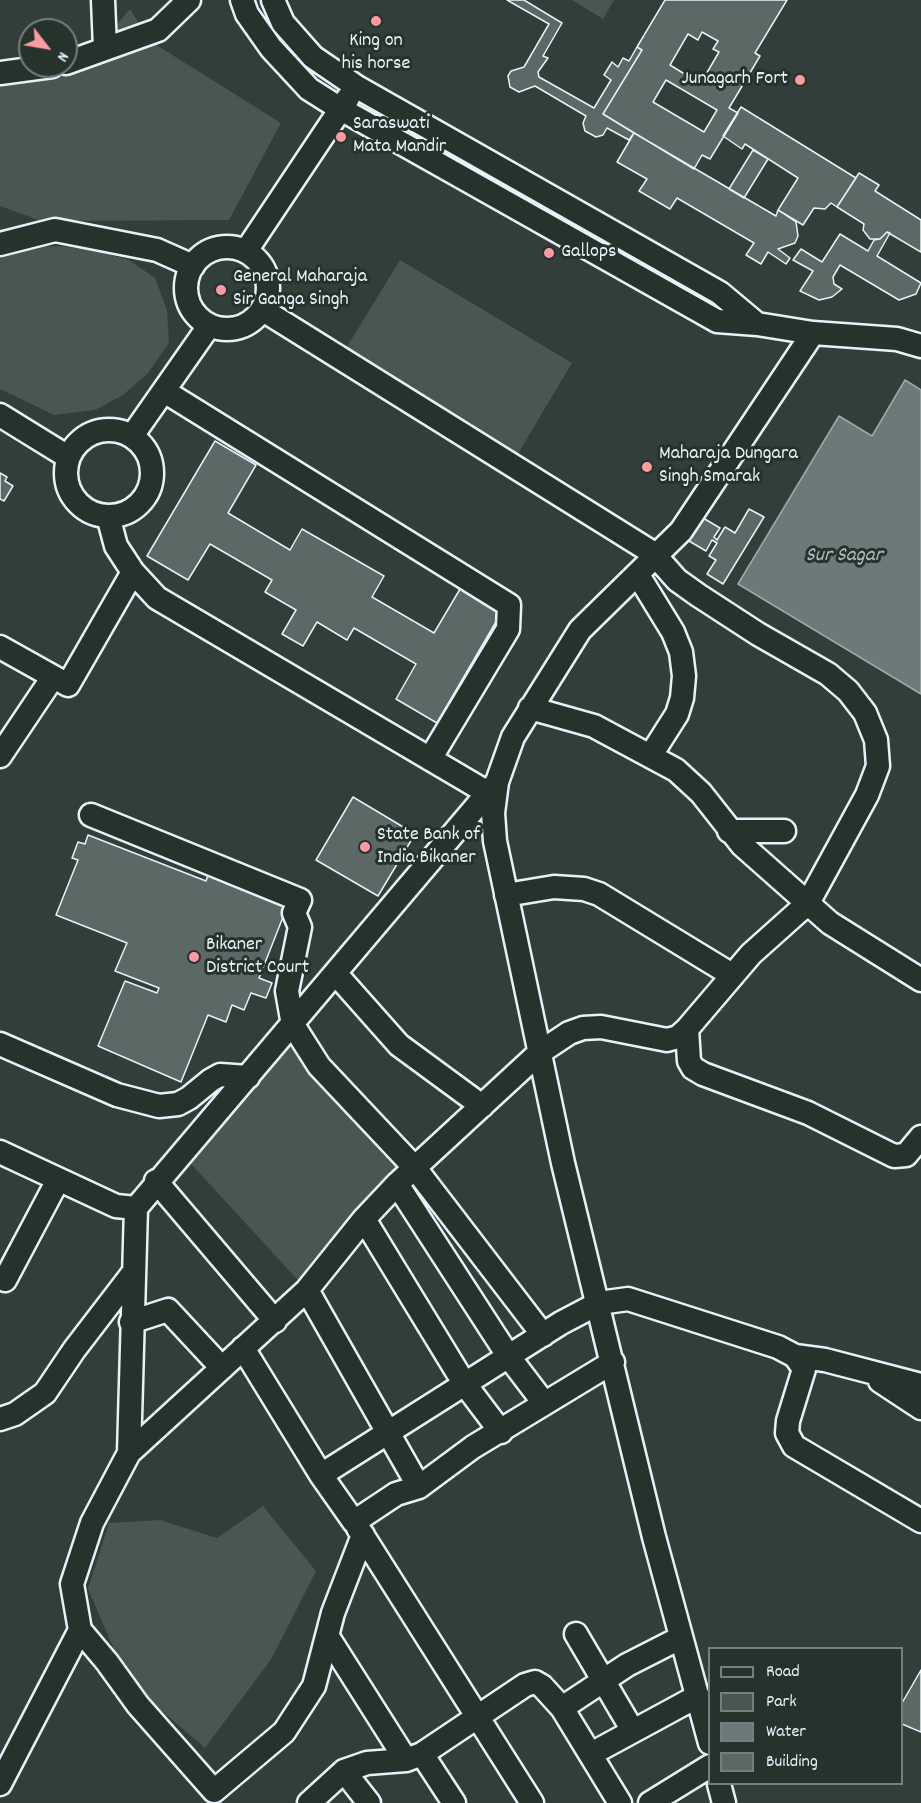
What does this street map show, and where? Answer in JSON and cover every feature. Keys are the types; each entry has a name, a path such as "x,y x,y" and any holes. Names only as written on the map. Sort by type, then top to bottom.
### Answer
{"street":[{"path":"103,0 105,48"},
{"path":"78,58 158,30 189,0"},
{"path":"242,0 248,14 271,48 309,89 717,321 757,324 813,333 897,339 921,346"},
{"path":"273,0 283,22 313,57 357,87 720,293 757,324"},
{"path":"0,73 18,71"},
{"path":"246,251 339,108 357,87"},
{"path":"1,242 55,230 157,250 193,266"},
{"path":"232,247 246,251 266,272 269,288 263,310 237,330 213,329 192,313 185,296 186,280 193,266 208,251 232,247"},
{"path":"263,310 658,557 677,580 698,595 758,634 828,674 848,691 865,713 876,740 878,766 867,795 808,903 751,954 687,1029 678,1037 667,1040 601,1027 583,1029 568,1033 539,1053 397,1184 364,1219 307,1290 129,1454 92,1523 72,1584 80,1630 138,1705 219,1797 284,1732 314,1686 359,1528 396,1494 419,1486 474,1447 613,1362"},
{"path":"132,436 209,326"},
{"path":"129,1454 136,1208 156,1181 293,1025 493,788 513,737 580,630 658,557 681,531 813,333"},
{"path":"164,391 509,605 508,629 430,759"},
{"path":"0,415 68,457"},
{"path":"103,429 118,430 132,436 143,446 150,458 152,472 150,485 144,498 134,508 122,514 108,516 94,514 72,497 66,477 68,457 76,444 88,434 103,429"},
{"path":"108,516 116,546 133,572 157,598 430,759 493,788"},
{"path":"0,647 68,685 133,572"},
{"path":"638,575 673,632 681,652 684,676 682,698 677,714 651,755"},
{"path":"0,756 53,677"},
{"path":"530,708 594,726 651,755 687,778 729,831 830,923 921,980"},
{"path":"493,788 495,841 563,1163 680,1638 708,1735"},
{"path":"91,814 300,900 294,913 300,927 287,991 293,1025 324,1072 415,1168 543,1335"},
{"path":"729,831 784,831"},
{"path":"506,895 554,887 584,889 599,894 732,975"},
{"path":"336,974 399,1045 482,1106"},
{"path":"687,1029 689,1060 693,1068 703,1074 808,1113 894,1156 906,1155 921,1137"},
{"path":"0,1044 143,1104 159,1106 178,1104 220,1076 248,1077"},
{"path":"2,1158 116,1206 136,1208"},
{"path":"2,1282 58,1180"},
{"path":"156,1181 275,1321"},
{"path":"397,1184 508,1357 544,1403"},
{"path":"364,1219 464,1383 501,1432"},
{"path":"0,1419 15,1414 45,1393 74,1350 133,1273"},
{"path":"307,1290 419,1486"},
{"path":"321,1475 464,1383 599,1303 628,1299 778,1347 795,1356 921,1385"},
{"path":"131,1322 168,1310 222,1368"},
{"path":"243,1348 321,1475 359,1528 532,1803"},
{"path":"795,1356 804,1369 788,1421 787,1433 794,1446 921,1521"},
{"path":"864,1371 921,1408"},
{"path":"0,1784 80,1630"},
{"path":"576,1634 633,1731"},
{"path":"328,1637 414,1757 453,1803"},
{"path":"562,1708 603,1680 680,1638"},
{"path":"309,1803 344,1771 367,1762 414,1757 480,1718 525,1685 535,1682 542,1686 562,1708 620,1803"},
{"path":"591,1755 698,1696"},
{"path":"650,1803 708,1767"},
{"path":"344,1771 369,1803"},
{"path":"719,1785 724,1803"}],"green space":[{"path":"572,0 614,0 603,19"},
{"path":"130,9 150,41 281,123 229,220 41,221 0,206 0,65 18,63 18,78 78,78 78,56 91,55"},
{"path":"61,246 101,252 129,260 155,278 167,310 169,343 148,373 123,395 95,410 54,415 0,389 0,253 30,247"},
{"path":"400,260 572,363 513,462 340,358"},
{"path":"293,1025 415,1168 307,1290 181,1153"},
{"path":"263,1506 316,1571 272,1658 205,1748 142,1694 116,1654 88,1589 109,1523 160,1520 217,1538"}],"water":[{"name":"Sur Sagar","path":"905,380 921,390 921,694 738,584 839,416 872,436"}],"building":[{"path":"507,0 524,0 562,23 543,56 548,58 538,72 539,77 594,108 611,80 604,75 612,62 618,67 623,58 629,61 637,47 642,50 603,114 634,133 629,140 607,128 603,135 596,137 585,131 583,123 586,116 535,86 519,92 510,87 508,76 511,71 524,67 549,24"},
{"path":"665,0 787,0 755,53 760,56 729,108 738,113 710,159 702,155 694,169 603,114 642,50 637,47","holes":["702,32 718,41 713,49 719,52 705,76 701,73 696,81 670,65 688,34 698,40","666,80 717,110 704,132 653,102"]},
{"path":"741,107 856,178 837,207 831,203 825,209 814,208 803,225 778,210 798,178 745,144 742,149 723,136"},
{"path":"634,133 776,216 778,210 796,222 798,236 795,243 778,249 790,258 786,264 768,252 761,264 746,255 754,243 677,198 670,209 639,191 647,179 617,162"},
{"path":"753,150 768,159 744,198 729,189"},
{"path":"859,173 879,185 875,191 921,220 921,252 887,232 880,239 870,239 863,230 864,224 837,207"},
{"path":"887,232 890,233 877,256 921,283 916,294 899,300 840,265 833,277 834,284 842,289 832,297 819,300 800,291 813,271 793,260 801,249 822,262 840,234 868,251 874,240 880,239"},
{"path":"215,441 256,465 228,513 290,550 302,529 384,576 372,597 434,633 463,584 504,608 437,723 396,699 416,664 354,628 347,640 317,622 303,646 282,634 296,610 265,592 272,580 210,544 188,580 147,556"},
{"path":"0,473 7,477 5,481 13,486 4,501 0,499"},
{"path":"749,509 764,517 723,584 707,574 716,560 709,556 717,543 712,540 706,551 689,541 703,518 720,528 714,537 717,540 725,527 735,533"},
{"name":"State Bank of India Bikaner","path":"353,797 415,834 378,896 316,860"},
{"name":"Bikaner District Court","path":"88,835 206,881 208,875 287,907 259,978 272,983 266,998 251,993 244,1010 232,1005 226,1022 208,1015 181,1082 98,1046 125,981 157,993 159,988 115,971 127,943 56,915 78,860 72,858 78,842 85,844"},
{"path":"921,1670 921,1732 903,1724 903,1701"}],"place":[{"name":"King on his horse","path":"376,21"},
{"name":"Junagarh Fort","path":"800,80"},
{"name":"Saraswati Mata Mandir","path":"341,137"},
{"name":"Gallops","path":"549,253"},
{"name":"General Maharaja Sir Ganga Singh","path":"221,290"},
{"name":"Maharaja Dungara Singh Smarak","path":"647,467"},
{"name":"State Bank of India Bikaner","path":"365,847"},
{"name":"Bikaner District Court","path":"194,957"}]}
